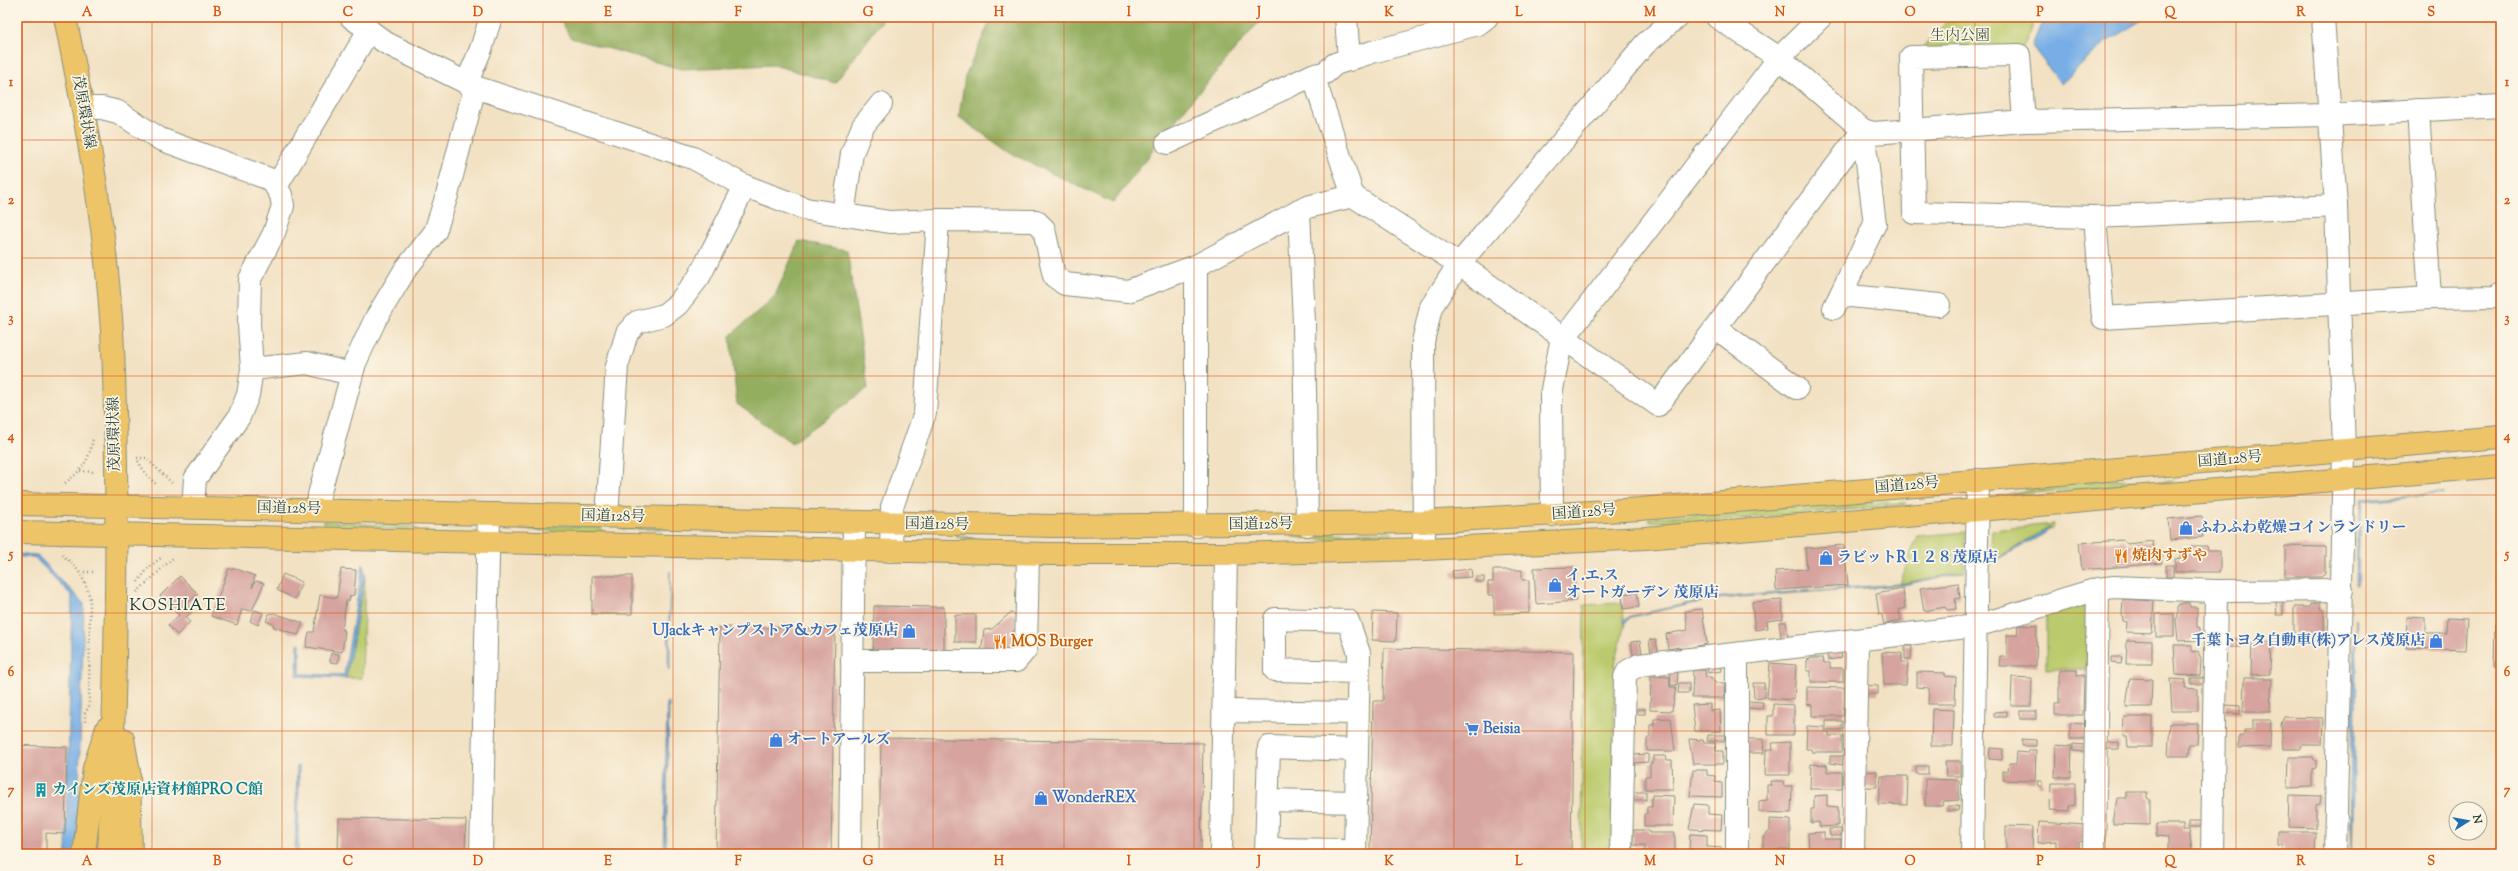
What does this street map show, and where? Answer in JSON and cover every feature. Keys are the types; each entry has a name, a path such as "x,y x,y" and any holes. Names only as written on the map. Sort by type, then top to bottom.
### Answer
{"main road":[{"name":"茂原環状線","path":"65,17 83,108 101,220 111,311 114,367 117,534 115,707 109,854"},
{"name":"国道128号","path":"17,504 607,516 890,524 1196,526 1423,522 1552,515 2501,437"},
{"name":"国道128号","path":"17,532 1028,554 1226,554 1424,549 1646,538 2344,478 2501,466"},
{"path":"84,854 94,768 115,707"},
{"path":"115,707 129,772 131,854"}],"street":[{"path":"351,17 386,43 471,85 694,158 745,186 806,209 890,222 938,220 1036,221 1044,229 1054,276 1065,284 1128,291 1196,266 1307,207 1353,196"},
{"path":"318,510 319,494 351,374 375,320 405,270 435,232 447,194 471,85 491,17"},
{"path":"1346,17 1349,60"},
{"path":"1167,143 1313,75 1325,73 1335,64 1478,24 1488,17"},
{"path":"1424,549 1425,330 1431,307 1458,264 1645,44 1677,17"},
{"path":"1717,17 1779,58 1863,130 1874,134 2024,121 2329,115 2501,106"},
{"path":"1552,515 1551,396 1561,342 1779,58 1821,17"},
{"path":"2323,17 2341,305 2344,450 2335,854"},
{"path":"276,187 369,30"},
{"path":"2024,121 2019,55 1912,57 1914,213 2095,217 2336,206"},
{"path":"1313,75 1353,196 1458,264 1658,405 1863,130"},
{"path":"843,215 852,153 863,126 881,104"},
{"path":"83,108 102,108 118,112 160,139 272,180 281,195 283,206 274,233 250,279 249,324 252,369 248,395 239,417 195,479 193,507"},
{"path":"2418,110 2430,298"},
{"path":"1863,130 1875,224 1837,301 1939,305"},
{"path":"607,516 617,366 627,333 637,322 664,315 678,304 699,277 745,186"},
{"path":"1299,211 1304,323 1307,525"},
{"path":"2095,217 2103,318 2341,305 2430,298 2499,297 2501,293"},
{"path":"890,551 890,524 892,507 926,412 938,220"},
{"path":"1196,266 1196,526"},
{"path":"1716,328 1797,388"},
{"path":"252,369 307,363 351,374"},
{"path":"1972,854 1978,480"},
{"path":"481,854 487,542 489,514"},
{"path":"850,854 854,523"},
{"path":"852,661 1016,661 1026,649 1028,554"},
{"path":"1221,854 1226,554"},
{"path":"1621,854 1625,677 1628,671 1639,665 1976,626 2098,589 2114,587 2216,591 2342,590"},
{"path":"2094,854 2098,589"},
{"path":"2212,854 2216,591"},
{"path":"1853,854 1857,640"},
{"path":"1737,654 1737,854"},
{"path":"1357,750 1269,747 1266,851 1355,852 1357,750 1357,713 1358,672"},
{"path":"1224,710 1357,713"},
{"path":"1268,800 1356,802"}],"path":[{"path":"58,485 80,471 90,456 93,431"},
{"path":"137,458 146,458 178,490"},
{"path":"56,552 76,565 86,581 90,598 89,706"},
{"path":"140,589 177,553"},
{"path":"134,595 136,585 148,568 168,554"}],"green space":[{"path":"559,17 885,17 835,83 774,65 681,69 571,38"},
{"path":"992,17 1263,17 1182,112 1113,203 1010,153 959,117 965,76"},
{"name":"生内公園","path":"1951,17 2033,17 2033,22 2029,36 2018,53 1916,55"},
{"path":"799,241 847,250 868,388 792,443 737,404 730,336 775,296"},
{"path":"2110,480 2174,482 2005,495 2059,483"},
{"path":"1844,502 1907,503 1904,505 1686,523 1649,521 1649,518"},
{"path":"324,521 415,527 418,530 325,527"},
{"path":"2054,524 2051,529 2048,527 1996,560 1997,561 1990,564 1992,530"},
{"path":"516,525 600,527 604,531 599,534 516,529 513,527"},
{"path":"623,527 668,528 668,529 621,529"},
{"path":"1392,532 1393,534 1390,537 1357,542 1292,537 1292,535"},
{"path":"1965,532 1964,572 1900,584 1917,536"},
{"path":"955,535 991,541 992,543 957,537"},
{"path":"365,574 362,678 346,678"},
{"path":"1621,603 1625,623 1615,664 1612,854 1581,854 1584,605"},
{"path":"2083,604 2089,608 2087,669 2046,669 2046,615"}],"water":[{"path":"2044,17 2147,17 2106,42 2061,84 2032,46"},
{"path":"2445,493 2363,501 2359,533 2358,586 2356,585 2357,533 2362,499"},
{"path":"2050,527 2044,534 1995,561 1996,560"},
{"path":"17,554 37,555 84,604 77,854 66,854 72,596 34,557 17,557"},
{"path":"363,564 365,574 346,678 297,676 298,643 300,643 300,674 344,675"},
{"path":"670,571 670,669 668,669"},
{"path":"1964,572 1903,585 1714,599 1631,617 1625,623 1623,622 1631,616 1713,598 1900,584"},
{"path":"2356,619 2357,669 2352,854 2350,791"},
{"path":"667,702 669,702 666,854 664,854"},
{"path":"299,766 298,854 295,854 297,767"}],"building":[{"name":"ふわふわ乾燥コインランドリー","path":"2202,516 2203,537 2170,540 2168,519"},
{"name":"焼肉すずや","path":"2124,540 2127,544 2153,541 2154,550 2161,549 2162,563 2082,570 2079,543"},
{"name":"ラビットR１２８茂原店","path":"1844,545 1848,585 1776,590 1775,571 1807,569 1805,548"},
{"path":"2189,546 2207,546 2208,550 2220,550 2220,572 2175,572 2175,559 2180,558 2181,551 2188,551"},
{"path":"2285,546 2325,547 2325,574 2321,577 2285,577"},
{"path":"2166,565 2173,565 2173,577 2166,577"},
{"name":"イ.エ.ス オートガーデン 茂原店","path":"1574,567 1576,601 1536,604 1534,568"},
{"path":"229,568 232,570 234,568 255,576 252,588 256,581 264,583 252,611 242,609 237,625 211,616"},
{"path":"341,569 356,570 354,595 350,596 349,601 346,601 342,630 345,631 342,652 306,647 309,632 314,632 320,595 337,598"},
{"path":"1471,569 1472,577 1453,578 1452,571"},
{"path":"1493,570 1522,570 1522,580 1529,580 1529,613 1494,614 1494,595 1488,595 1488,582 1493,582"},
{"path":"283,574 302,582 295,599 277,590"},
{"path":"180,576 198,594 187,604 193,611 185,618 190,622 177,635 168,625 179,615 160,596"},
{"path":"592,576 632,576 632,614 592,614"},
{"path":"1476,577 1484,577 1484,582 1476,582"},
{"path":"1958,583 1960,598 1955,599 1956,609 1947,610 1945,607 1924,611 1920,588"},
{"path":"1903,589 1905,608 1899,610 1901,620 1884,625 1882,615 1879,614 1876,594"},
{"path":"1637,592 1639,607 1623,609 1622,594"},
{"path":"2123,599 2154,601 2152,633 2126,632 2127,622 2123,621 2122,612"},
{"path":"1782,600 1783,619 1767,621 1768,628 1755,630 1752,602"},
{"path":"2283,601 2283,615 2277,615 2276,602"},
{"path":"2189,603 2190,607 2197,607 2197,627 2200,628 2200,640 2178,641 2176,619 2178,617 2178,605"},
{"path":"2320,603 2320,609 2324,610 2324,637 2298,636 2298,633 2294,633 2294,607 2310,607 2310,604"},
{"name":"UJackキャンプストア&カフェ茂原店","path":"874,606 944,607 944,655 873,654"},
{"path":"1702,609 1707,644 1680,650 1679,647 1668,649 1666,634 1688,630 1685,611"},
{"path":"255,610 263,613 258,625 250,621"},
{"path":"1373,612 1397,613 1396,641 1372,640"},
{"path":"274,613 303,623 298,635 274,627 273,624 266,621 269,614"},
{"name":"MOS Burger","path":"1010,613 1015,614 1016,628 1010,635 1016,636 1017,652 981,653 984,630 992,629"},
{"path":"2156,614 2174,614 2174,637 2156,637"},
{"path":"955,615 976,615 976,642 955,642"},
{"name":"千葉トヨタ自動車(株)アレス茂原店","path":"2407,617 2425,618 2425,633 2446,633 2447,618 2467,619 2465,650 2406,648"},
{"path":"1779,622 1786,622 1788,636 1781,638"},
{"path":"2018,625 2037,626 2036,666 1999,666 2000,657 2007,657 2007,635 2017,635"},
{"path":"2495,625 2501,625 2501,668 2494,667"},
{"name":"オートアールズ","path":"720,627 835,629 831,854 716,852"},
{"path":"1656,639 1658,652 1651,653 1649,640"},
{"path":"2227,639 2241,639 2241,647 2227,647"},
{"path":"2127,640 2152,641 2152,664 2126,664"},
{"path":"1640,641 1642,653 1633,655 1631,642"},
{"path":"2252,642 2271,642 2270,674 2251,675"},
{"path":"2174,645 2192,645 2192,652 2198,651 2201,659 2200,676 2176,675"},
{"path":"1905,646 1912,646 1911,659 1905,659"},
{"name":"Beisia","path":"1384,648 1574,652 1571,854 1370,854 1373,701 1383,701"},
{"path":"1841,652 1842,658 1828,660 1827,654"},
{"path":"1882,652 1902,653 1902,662 1908,663 1906,685 1884,685"},
{"path":"331,653 339,654 338,663 330,662"},
{"path":"2111,657 2122,657 2121,664 2111,663"},
{"path":"1812,658 1823,658 1824,663 1830,663 1830,668 1843,668 1843,682 1811,682 1811,671 1807,671 1807,660"},
{"path":"1770,663 1796,665 1794,700 1767,698"},
{"path":"1721,665 1722,671 1708,673 1707,667"},
{"path":"1693,670 1705,670 1706,677 1711,677 1715,683 1725,683 1724,698 1692,698"},
{"path":"2059,670 2077,670 2077,676 2084,675 2083,715 2055,715 2055,703 2059,703"},
{"path":"1671,671 1678,671 1677,685 1670,685"},
{"path":"1917,672 1945,673 1945,676 1956,677 1955,704 1928,704 1929,688 1917,687"},
{"path":"1651,676 1670,677 1670,687 1676,687 1672,711 1650,710"},
{"path":"2012,677 2032,678 2031,706 2011,706"},
{"path":"2130,678 2152,679 2151,707 2126,707"},
{"path":"2191,678 2204,678 2204,684 2191,684"},
{"path":"2244,678 2272,678 2270,712 2243,712"},
{"path":"2170,679 2186,680 2185,688 2198,689 2198,711 2172,711"},
{"path":"1679,683 1689,683 1689,693 1678,693"},
{"path":"1753,683 1764,683 1765,697 1754,698"},
{"path":"1865,685 1878,686 1878,694 1865,694"},
{"path":"1807,687 1846,688 1843,716 1812,716 1812,705 1807,704"},
{"path":"1748,701 1763,702 1762,709 1748,708"},
{"path":"1710,704 1710,711 1720,710 1721,731 1695,731 1692,705"},
{"path":"1773,704 1794,705 1794,735 1768,735 1768,716 1773,716"},
{"path":"2226,705 2240,706 2240,714 2225,713"},
{"path":"1637,709 1645,709 1645,714 1637,714"},
{"path":"1932,709 1954,710 1953,746 1931,746"},
{"path":"2007,711 2007,717 1994,717 1994,712"},
{"path":"2020,711 2036,711 2036,719 2020,719"},
{"path":"2124,717 2152,717 2152,747 2128,747 2127,737 2123,737"},
{"path":"2284,717 2323,718 2322,745 2302,745 2301,749 2283,749 2281,724"},
{"path":"1671,718 1675,751 1647,751 1647,739 1650,737 1650,725 1654,725 1654,719"},
{"path":"2253,720 2271,720 2270,747 2239,748 2239,735 2244,735 2244,730 2253,730"},
{"path":"1826,721 1842,721 1842,730 1826,730"},
{"path":"2070,723 2085,724 2085,739 2070,739"},
{"path":"2170,723 2198,723 2197,745 2190,745 2189,756 2168,756"},
{"path":"1807,726 1824,727 1824,732 1829,732 1829,736 1842,736 1842,752 1812,752 1811,749 1806,749"},
{"path":"1708,735 1725,735 1724,741 1707,741"},
{"name":"WonderREX","path":"881,738 1203,743 1201,854 879,852"},
{"path":"1689,739 1703,740 1704,743 1715,743 1716,751 1723,751 1723,764 1693,764"},
{"path":"1747,739 1763,739 1764,753 1747,753"},
{"path":"2022,739 2036,740 2036,746 2022,746"},
{"path":"1790,742 1790,775 1765,775 1766,750 1773,750 1772,743"},
{"path":"2119,742 2119,749 2106,749 2107,743"},
{"path":"2073,744 2086,745 2086,752 2073,751"},
{"name":"カインズ茂原店資材館PRO C館","path":"17,745 67,747 65,834 46,833 46,854 17,854"},
{"path":"2056,745 2072,746 2071,777 2055,777"},
{"path":"1990,748 2003,749 2002,760 1989,759"},
{"path":"2030,750 2036,750 2035,781 2003,780 2003,771 2008,771 2009,763 2016,763 2017,752 2028,753"},
{"path":"1648,754 1648,762 1634,763 1634,755"},
{"path":"1653,756 1666,756 1667,760 1672,760 1673,789 1645,789 1645,776 1650,776 1650,763 1653,763"},
{"path":"1830,756 1843,756 1843,765 1830,763"},
{"path":"2289,757 2313,757 2316,761 2316,768 2312,769 2312,787 2288,788"},
{"path":"1945,761 1960,761 1960,776 1946,776"},
{"path":"1811,764 1827,765 1827,772 1842,772 1842,789 1810,789"},
{"path":"1916,766 1928,766 1928,774 1916,774"},
{"path":"1693,770 1707,770 1707,775 1715,776 1715,781 1722,782 1722,797 1690,796"},
{"path":"1877,771 1877,787 1863,787 1863,772"},
{"path":"1881,776 1908,776 1907,805 1878,804"},
{"path":"1925,779 1959,780 1959,800 1944,801 1942,806 1925,806"},
{"path":"1771,781 1783,781 1784,786 1792,786 1791,813 1759,812 1759,801 1767,800 1767,785 1772,785"},
{"path":"2037,781 2042,781 2042,786 2038,786"},
{"path":"2051,783 2075,783 2075,805 2069,806 2069,811 2050,810"},
{"path":"1632,792 1646,792 1646,800 1632,800"},
{"path":"2126,792 2147,792 2147,798 2150,799 2150,825 2113,824 2117,798 2126,798"},
{"path":"1652,795 1674,796 1673,826 1644,826 1644,814 1647,814 1647,807 1652,807"},
{"path":"1827,795 1827,806 1838,807 1838,826 1820,827 1819,822 1811,823 1811,809 1814,809 1814,796"},
{"path":"2289,795 2321,796 2320,804 2316,805 2316,828 2288,827"},
{"path":"1694,804 1708,805 1708,814 1722,815 1721,830 1689,829"},
{"path":"1948,806 1959,806 1958,811 1948,811"},
{"path":"339,818 466,820 465,854 338,854"},
{"path":"1770,819 1790,820 1790,850 1763,850 1763,837 1770,831"},
{"path":"2188,821 2202,821 2201,827 2188,827"},
{"path":"2039,822 2084,825 2083,841 2079,842 2079,853 2056,853 2056,841 2038,843"},
{"path":"2156,824 2183,824 2183,830 2189,830 2192,851 2168,851 2168,837 2156,836"},
{"path":"2006,826 2033,827 2032,854 2006,854"},
{"path":"1829,829 1841,829 1841,836 1830,836"},
{"path":"1633,830 1649,830 1649,833 1675,833 1675,854 1635,854 1635,852 1645,852 1645,845 1633,845"},
{"path":"1824,832 1824,839 1841,839 1841,854 1809,854 1808,833"},
{"path":"2278,832 2316,832 2315,854 2283,854 2283,845 2278,845"},
{"path":"1690,834 1707,835 1707,847 1722,848 1722,854 1693,854 1693,849 1689,849"}],"place":[{"name":"ふわふわ乾燥コインランドリー","path":"2186,528"},
{"name":"焼肉すずや","path":"2121,556"},
{"name":"ラビットR１２８茂原店","path":"1826,558"},
{"name":"イ.エ.ス オートガーデン 茂原店","path":"1555,585"},
{"name":"UJackキャンプストア&カフェ茂原店","path":"909,631"},
{"name":"千葉トヨタ自動車(株)アレス茂原店","path":"2436,641"},
{"name":"MOS Burger","path":"1000,642"},
{"name":"Beisia","path":"1472,729"},
{"name":"オートアールズ","path":"776,740"},
{"name":"カインズ茂原店資材館PRO C館","path":"41,790"},
{"name":"WonderREX","path":"1041,798"}],"district":[{"name":"KOSHIATE","path":"178,606"}]}
